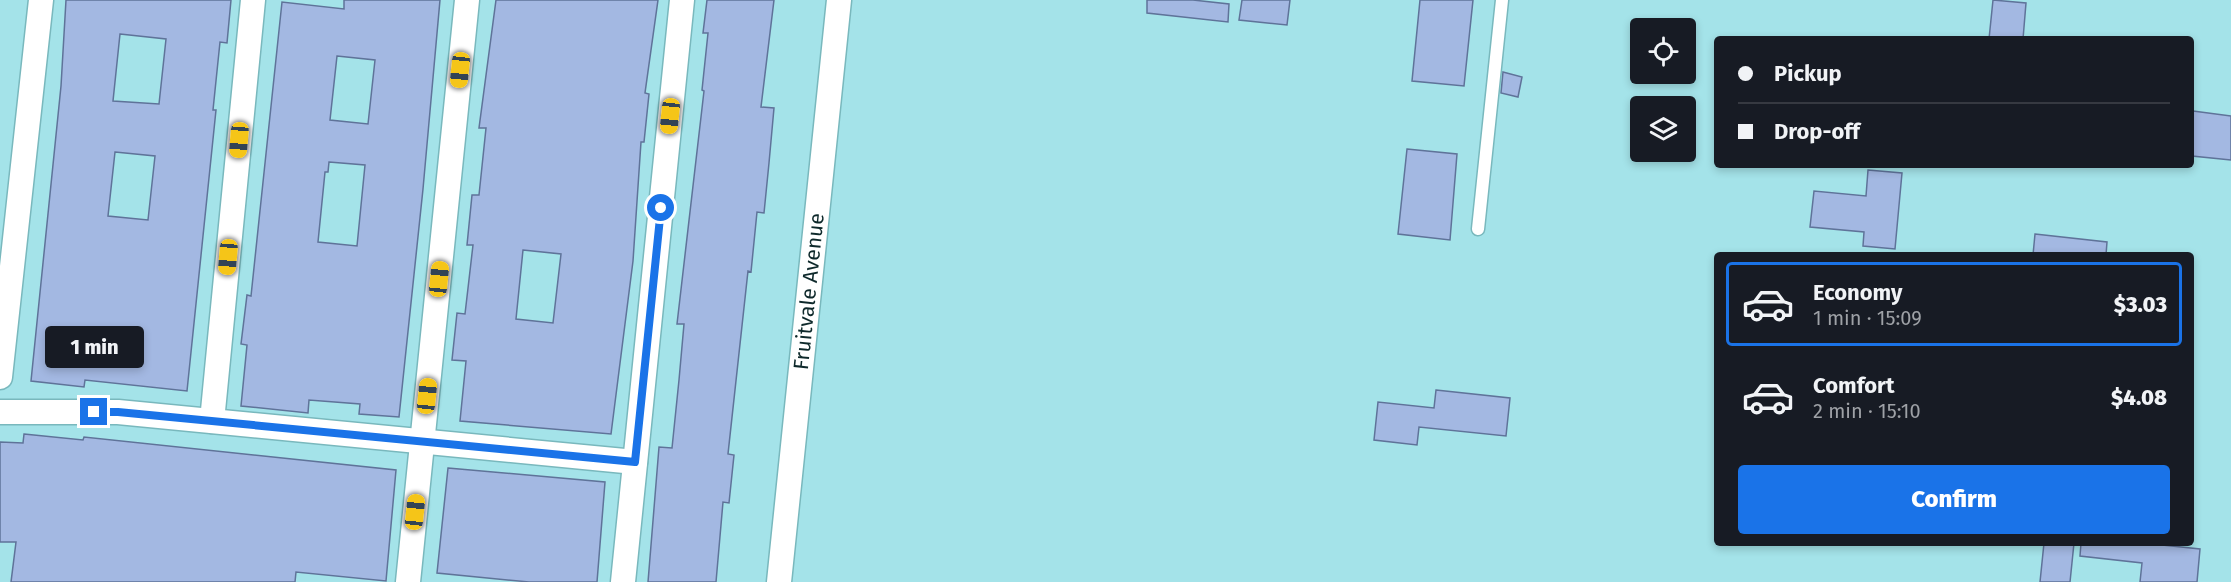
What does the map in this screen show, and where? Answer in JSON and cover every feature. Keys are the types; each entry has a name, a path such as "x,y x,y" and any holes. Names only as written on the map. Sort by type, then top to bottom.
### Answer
{"street":[{"path":"0,377 41,0"},
{"path":"212,421 253,0"},
{"path":"408,582 467,0"},
{"path":"623,582 682,0"},
{"name":"Fruitvale Avenue","path":"779,582 839,0"},
{"path":"0,412 118,412 635,462"}],"lane":[{"path":"1478,229 1502,0"}],"building":[{"path":"66,0 231,0 227,43 220,42 213,110 216,110 187,391 85,380 84,387 31,381 61,86","holes":["120,34 166,39 159,104 113,101","115,152 155,156 148,220 108,216"]},
{"path":"344,0 440,0 399,417 359,414 360,404 309,400 308,413 241,406 247,345 241,344 247,295 251,296 282,2 344,9","holes":["337,56 375,60 368,124 330,120","329,162 365,165 357,246 318,242 325,172 328,172"]},
{"path":"496,0 658,0 645,93 649,94 644,142 641,142 633,261 611,434 460,421 466,361 452,360 457,313 465,314 473,245 467,245 472,195 479,195 486,128 479,128","holes":["523,250 561,254 553,323 516,319"]},
{"path":"707,0 774,0 761,107 774,108 764,213 757,212 751,272 748,271 728,454 734,455 729,503 723,502 716,582 648,582 659,447 672,448 679,380 684,324 677,324 704,91 702,90 708,33 703,33"},
{"path":"1147,0 1193,0 1229,4 1228,22 1147,13"},
{"path":"1242,0 1290,0 1287,25 1239,20"},
{"path":"1420,0 1473,0 1464,86 1412,81"},
{"path":"1993,0 2026,3 2023,36 1989,36"},
{"path":"1503,72 1522,77 1518,97 1501,93"},
{"path":"2194,111 2231,116 2231,160 2194,156"},
{"path":"1407,149 1457,154 1450,240 1398,234"},
{"path":"1868,170 1902,173 1895,249 1863,246 1864,232 1810,227 1814,191 1866,196"},
{"path":"2035,234 2107,242 2106,252 2033,252"},
{"path":"1436,390 1510,398 1506,436 1419,427 1417,445 1374,440 1378,402 1434,408"},
{"path":"24,434 83,440 84,437 396,470 386,581 296,572 295,582 11,582 16,542 0,542 0,442 23,443"},
{"path":"448,468 605,482 597,582 529,582 437,573"},
{"path":"2044,546 2074,546 2070,582 2040,582"},
{"path":"2081,546 2172,546 2200,549 2197,582 2140,582 2142,563 2080,556"}],"route":[{"path":"94,412 118,412 635,462 661,208"}]}
